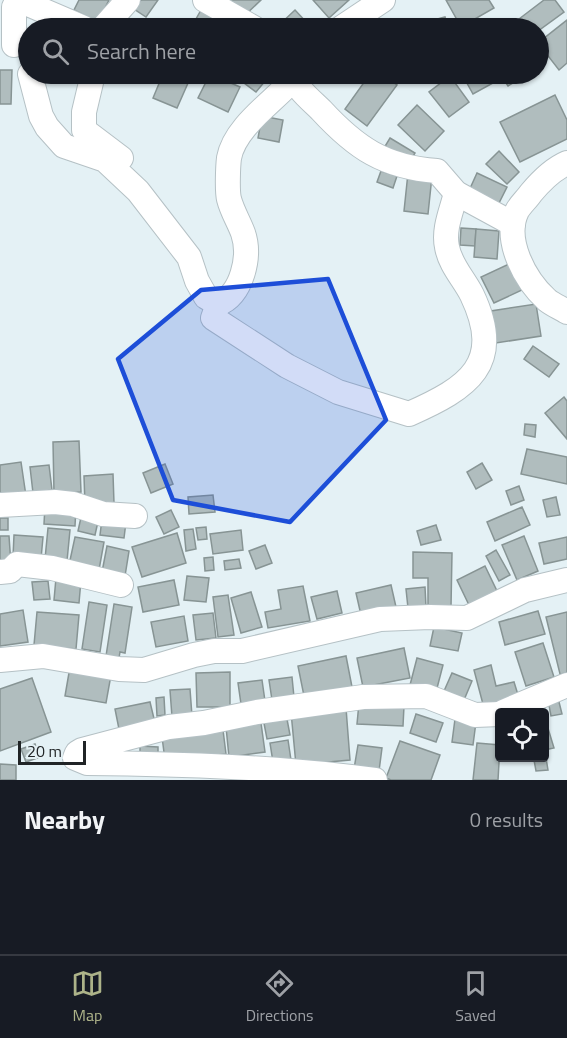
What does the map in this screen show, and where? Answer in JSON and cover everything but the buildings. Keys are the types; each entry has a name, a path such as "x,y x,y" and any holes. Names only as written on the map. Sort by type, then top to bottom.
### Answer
{"street":[{"path":"112,18 128,0"},
{"path":"206,0 237,18"},
{"path":"356,18 383,0"},
{"path":"14,45 16,2 28,4 61,18"},
{"path":"0,25 18,52"},
{"path":"32,84 41,116 47,127 64,146 105,160 138,191 189,257 197,281 206,297 218,304 227,301 232,296 245,267 244,236 228,198 229,158 240,134 287,84"},
{"path":"91,84 84,112 84,130 136,169 138,191"},
{"path":"300,84 308,99 335,127 371,155 412,169 437,171 456,193 513,224"},
{"path":"567,163 537,185 517,210 513,224 513,236 519,258 528,277 548,300 567,312"},
{"path":"218,304 213,318 287,366 338,392 409,414 458,389 472,376 482,362 485,333 479,312 447,249 445,235 456,193"},
{"path":"0,506 55,502 73,504 103,514 135,516"},
{"path":"0,572 10,571 17,564 52,568 121,585"},
{"path":"0,660 43,656 119,669 144,670 186,657 214,651 242,651 381,619 467,618 525,590 567,580"},
{"path":"513,708 567,686"},
{"path":"375,780 278,770 178,764 87,763 75,758 82,750 169,728 257,712 363,697 426,696 475,715 495,713"}],"highlighted area":[{"path":"328,279 386,420 290,522 173,500 118,359 201,290"}]}
